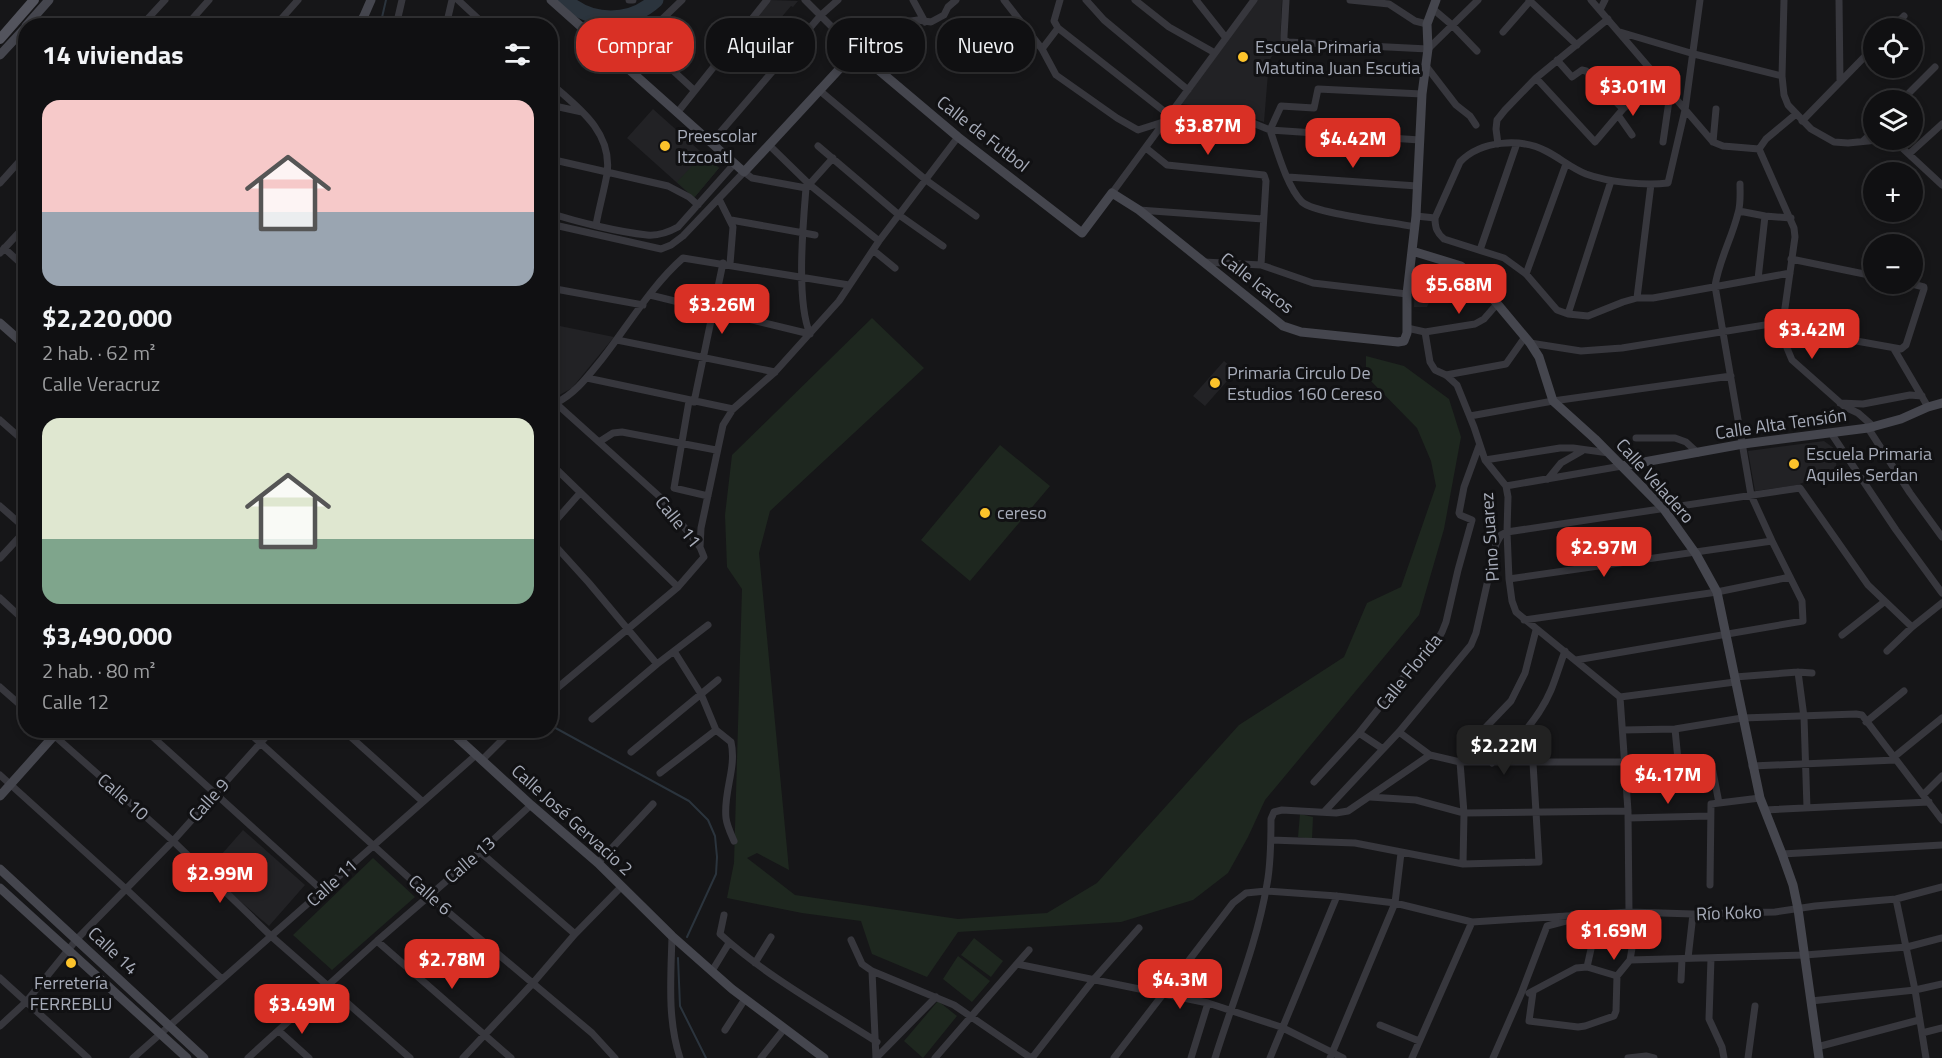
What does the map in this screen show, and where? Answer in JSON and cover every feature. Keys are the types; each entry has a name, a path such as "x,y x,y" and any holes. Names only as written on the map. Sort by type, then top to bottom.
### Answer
{"main road":[{"path":"18,18 34,0"},
{"path":"33,18 49,0"},
{"path":"363,18 371,0"},
{"path":"551,0 744,172 836,72"},
{"path":"1407,328 1407,294 1416,216 1422,94 1428,49 1427,24 1434,4"},
{"path":"0,39 18,18"},
{"path":"0,55 18,35"},
{"name":"Calle de Futbol","path":"880,72 958,137 1082,233 1112,193"},
{"name":"Calle Icacos","path":"1112,193 1139,210 1283,326 1301,332 1398,342 1404,340 1407,328"},
{"name":"Calle Veladero","path":"1413,247 1461,266 1479,282 1528,340 1539,357 1553,401 1663,508 1696,554 1717,592 1760,798 1793,885 1819,1058"},
{"path":"1,325 18,339"},
{"name":"Calle Alta Tensión","path":"1622,466 1743,444 1871,428 1942,403"},
{"path":"0,796 49,738"},
{"name":"Calle José Gervacio 2","path":"458,738 531,806 598,863 672,936 745,999 817,1056"},
{"name":"Calle 14","path":"0,869 204,1058"},
{"name":"Calle 14","path":"0,888 187,1058"}],"street":[{"path":"148,18 165,0"},
{"path":"193,18 209,0"},
{"path":"282,18 298,0"},
{"path":"398,18 402,0"},
{"path":"448,18 452,0"},
{"path":"458,0 477,18"},
{"path":"682,0 655,26 640,33 639,37 694,90"},
{"path":"677,113 767,0"},
{"path":"805,0 827,21"},
{"path":"711,143 821,15 838,0"},
{"path":"913,0 923,18"},
{"path":"925,22 932,22 944,15 948,7 956,0"},
{"path":"1005,0 1042,49 1056,75 1132,128 1138,130 1161,125"},
{"path":"1060,0 1054,21 1058,28 1171,112 1211,111 1238,117 1270,130 1420,140"},
{"path":"1086,0 1104,21 1188,90"},
{"path":"1135,0 1169,27 1215,53"},
{"path":"1196,0 1226,38"},
{"path":"1112,193 1254,0"},
{"path":"1286,0 1284,40 1288,42 1428,49 1478,0"},
{"path":"1350,0 1389,4 1415,21 1427,24"},
{"path":"1591,0 1713,142 1723,146 1759,149"},
{"path":"1600,10 1605,0"},
{"path":"1700,0 1685,110 1670,180 1652,184 1611,180 1587,174 1546,151 1530,145 1498,144 1480,149 1460,162 1436,218 1438,234 1444,239 1504,258 1526,274 1557,310 1568,314 1588,316 1637,298 1790,273"},
{"path":"1784,0 1782,76 1784,95 1788,105 1802,121 1834,142 1863,141"},
{"path":"1839,0 1840,81"},
{"path":"1503,32 1530,1 1577,45"},
{"path":"1434,4 1477,51"},
{"path":"1498,144 1497,120 1536,78 1608,18"},
{"path":"1042,49 1058,28"},
{"path":"1619,31 1694,54 1782,76"},
{"path":"1802,121 1863,58"},
{"path":"1557,60 1572,77 1582,70 1586,71 1620,112 1632,135"},
{"path":"1426,66 1456,105 1470,116 1476,125"},
{"path":"1912,90 1935,67"},
{"path":"1536,78 1595,142 1620,112 1657,78"},
{"path":"1415,228 1338,214 1302,202 1288,177 1270,130 1281,106 1314,108 1317,89 1422,94"},
{"path":"558,90 584,113 601,134 607,157 607,172 596,225"},
{"path":"819,90 926,180 976,216"},
{"path":"1663,142 1670,94"},
{"path":"558,107 584,113"},
{"path":"1713,142 1716,109"},
{"path":"1759,149 1766,139 1796,114"},
{"path":"1909,154 1942,124"},
{"path":"700,548 701,528 716,450 723,425 733,409 775,372 839,301 873,249 958,137"},
{"path":"1480,250 1517,143"},
{"path":"769,145 808,186 879,242"},
{"path":"1148,145 1167,165 1264,176 1266,181 1261,265"},
{"path":"818,146 899,215 943,246"},
{"path":"1759,149 1763,162 1791,218 1794,237 1784,325 1787,348 1792,360 1845,407 1858,413 1871,428 1910,493 1942,537"},
{"path":"1904,150 1941,183"},
{"path":"810,334 804,319 802,277 808,186 833,158"},
{"path":"558,161 668,186 689,197 698,205"},
{"path":"0,183 18,163"},
{"path":"558,215 648,235 668,232 678,227 735,164"},
{"path":"1526,274 1566,164"},
{"path":"558,226 661,249 683,236 744,172 752,178 808,186"},
{"path":"1288,177 1417,186"},
{"path":"1568,314 1611,180"},
{"path":"1637,298 1652,184"},
{"path":"1576,660 1803,621 1802,601 1751,495 1715,286 1718,266 1739,211 1740,184"},
{"path":"708,496 674,488 681,444 705,357 714,310 734,234 731,220 719,199"},
{"path":"1139,210 1263,219"},
{"path":"1739,211 1791,218"},
{"path":"1416,216 1436,218"},
{"path":"1758,279 1765,216"},
{"path":"731,220 815,235"},
{"path":"18,234 2,251 18,262"},
{"path":"873,249 895,268"},
{"path":"558,399 575,392 650,295 683,258 849,285"},
{"path":"1791,259 1863,274"},
{"path":"1204,262 1261,265 1313,283 1407,294"},
{"path":"558,289 643,304"},
{"path":"1446,375 1506,364 1528,340 1581,351 1622,348 1784,325 1898,349 1906,345 1922,294"},
{"path":"650,295 810,334"},
{"path":"1407,328 1425,332 1475,324 1484,319 1497,304"},
{"name":"Pino Suarez","path":"1425,332 1430,362 1435,370 1446,375 1457,385 1485,460 1506,486 1509,579 1516,612 1620,697"},
{"path":"617,340 775,372"},
{"path":"1898,349 1928,407"},
{"path":"1470,417 1553,401 1731,376"},
{"path":"587,378 733,409"},
{"path":"1840,402 1863,404 1910,394 1922,396"},
{"name":"Calle 11","path":"558,405 660,497 700,548 704,557 678,587 558,687"},
{"path":"0,420 18,436"},
{"path":"599,442 613,432 622,432 716,450"},
{"path":"1831,433 1896,530 1942,593"},
{"path":"1636,438 1675,438 1686,442 1698,453"},
{"name":"Calle Florida","path":"1314,782 1359,733 1415,663 1434,646 1446,622 1472,520 1460,515 1464,487 1479,446"},
{"path":"1485,460 1560,448 1609,453"},
{"path":"1548,479 1561,462 1582,451"},
{"path":"1506,486 1622,466"},
{"path":"558,471 678,587"},
{"path":"1324,812 1399,732 1470,645 1476,633 1496,543 1507,532 1800,488 1868,585 1912,627"},
{"path":"558,517 580,492"},
{"path":"0,506 18,523"},
{"path":"0,558 18,539"},
{"path":"1509,579 1772,542"},
{"path":"558,549 657,664"},
{"path":"1524,620 1717,592 1790,577"},
{"path":"0,598 18,615"},
{"path":"1842,635 1884,602"},
{"path":"1887,651 1942,603"},
{"path":"592,719 657,664 708,625"},
{"path":"1462,864 1464,813 1460,762 1464,750 1511,701 1525,673 1536,630"},
{"path":"674,651 701,694 716,730 731,742 734,764 728,785 726,819 734,841"},
{"path":"1492,763 1507,750 1536,716 1550,692 1565,651"},
{"path":"1798,672 1804,717 1807,808"},
{"path":"1629,912 1628,815 1620,697 1735,679 1798,672 1812,674"},
{"path":"631,752 718,680"},
{"path":"0,687 18,703"},
{"path":"1864,718 1904,691"},
{"path":"1623,730 1675,729 1742,718 1856,714 1864,718 1942,820"},
{"path":"1752,766 1895,758 1942,718"},
{"path":"1675,729 1678,760"},
{"path":"660,773 716,730"},
{"path":"1399,732 1430,754 1460,762 1625,762"},
{"path":"1359,733 1383,749"},
{"name":"Calle 10","path":"61,738 173,841 271,936 410,1058"},
{"path":"154,738 324,892"},
{"name":"Calle 6","path":"255,738 429,896 592,1033 615,1058"},
{"name":"Calle 9","path":"0,1026 26,1002 77,939 173,841 265,738"},
{"path":"352,738 422,801"},
{"name":"Calle 11","path":"134,1058 324,892 422,801 503,738"},
{"path":"1215,1058 1230,1010 1243,979 1266,891 1271,819 1274,812 1282,810 1336,813 1348,811 1430,754"},
{"path":"1270,840 1355,843 1462,864 1539,862 1533,763"},
{"path":"1710,885 1710,816 1715,803 1713,767"},
{"path":"0,775 222,979"},
{"path":"1923,795 1942,776"},
{"path":"1370,796 1416,800 1464,813 1536,811 1710,816"},
{"path":"1715,803 1760,798"},
{"path":"1765,810 1929,802"},
{"path":"598,863 653,804"},
{"name":"Calle 13","path":"248,1058 531,806"},
{"path":"1782,854 1942,845"},
{"path":"480,852 575,934"},
{"path":"1331,1056 1395,903 1401,853"},
{"name":"Río Koko","path":"1114,1058 1238,897 1246,893 1266,891 1395,903 1472,922 1629,912 1693,915 1798,909 1896,899 1942,886"},
{"path":"463,1058 575,934 621,887"},
{"path":"1270,1058 1337,896"},
{"path":"1896,899 1907,947 1926,1058"},
{"path":"1533,992 1529,1021 1585,1026 1614,1016 1617,976 1630,960 1638,913"},
{"path":"1587,967 1595,931 1594,914"},
{"path":"724,915 720,934 729,943 755,963 877,1042"},
{"path":"1493,1058 1547,926 1566,921 1572,915"},
{"path":"1681,980 1693,915"},
{"path":"1412,1058 1472,922"},
{"path":"851,940 862,964 872,971 954,1005 1031,1058 1094,979 1139,928"},
{"path":"672,936 670,1004 680,1058"},
{"path":"755,963 771,937"},
{"path":"1630,960 1805,954 1907,947 1942,938"},
{"path":"377,941 511,1058"},
{"path":"712,971 729,943"},
{"path":"935,1058 1029,950"},
{"path":"1711,958 1709,1020 1722,1047 1724,1058"},
{"path":"1017,964 1208,1003 1281,1027 1331,1056 1343,1058"},
{"path":"1521,994 1533,992 1576,968 1587,967 1617,976"},
{"path":"872,971 876,1058"},
{"path":"0,978 88,1058"},
{"path":"1811,1001 1915,990 1942,984"},
{"path":"876,1058 936,997"},
{"path":"725,1030 745,999"},
{"path":"1191,1058 1208,1003"},
{"path":"1749,1058 1755,1006"},
{"path":"1817,1047 1919,1020"},
{"path":"1380,1024 1419,1041"},
{"path":"761,1058 784,1029"},
{"path":"1922,1033 1942,1029"},
{"path":"279,1031 309,1058"},
{"path":"1628,1058 1646,1056 1654,1058"}],"shaded area":[{"path":"770,0 798,1 781,18 756,18"},
{"name":"Escuela Primaria Matutina Juan Escutia","path":"1257,0 1282,0 1280,43 1269,61 1264,122 1221,108 1181,104"},
{"name":"Preescolar Itzcoatl","path":"653,109 719,168 694,198 627,138"},
{"path":"703,154 719,168 694,198 677,182"},
{"path":"1415,277 1431,282 1435,290 1427,307 1414,307"},
{"path":"872,318 924,368 770,511 759,553 789,870 757,853 747,858 795,895 958,919 1047,913 1097,883 1239,725 1344,657 1367,603 1401,587 1436,486 1431,461 1417,428 1366,376 1366,356 1404,366 1449,399 1461,437 1444,529 1419,615 1265,800 1228,873 1193,900 1121,922 958,932 927,977 872,954 861,921 802,913 727,898 734,863 742,589 727,567 725,515 732,455"},
{"path":"558,326 614,337 572,388 558,396"},
{"name":"Primaria Circulo De Estudios 160 Cereso","path":"1224,361 1236,371 1205,406 1193,396"},
{"name":"Escuela Primaria Aquiles Serdan","path":"1824,441 1835,449 1837,456 1836,467 1832,471 1797,485 1755,491 1748,451"},
{"name":"cereso","path":"1000,445 1050,486 970,581 921,540"},
{"path":"1300,814 1313,817 1312,839 1298,837"},
{"path":"243,830 305,885 269,926 206,872"},
{"path":"373,858 415,897 332,970 293,935"},
{"path":"974,938 1003,961 991,977 961,955"},
{"path":"958,956 990,981 972,1002 943,979"},
{"path":"938,1001 957,1016 923,1058 904,1041"}],"waterway":[{"path":"382,18 386,0"},
{"path":"565,0 587,14 611,18 635,14 656,0"},
{"path":"558,729 689,801 708,820 715,836 716,874 687,937"},
{"path":"678,958 680,1006 706,1058"}],"place":[{"name":"Escuela Primaria Matutina Juan Escutia","path":"1243,57"},
{"name":"Preescolar Itzcoatl","path":"665,146"},
{"name":"Primaria Circulo De Estudios 160 Cereso","path":"1215,383"},
{"name":"Escuela Primaria Aquiles Serdan","path":"1794,464"},
{"name":"cereso","path":"985,513"},
{"name":"Ferretería FERREBLU","path":"71,963"}]}
